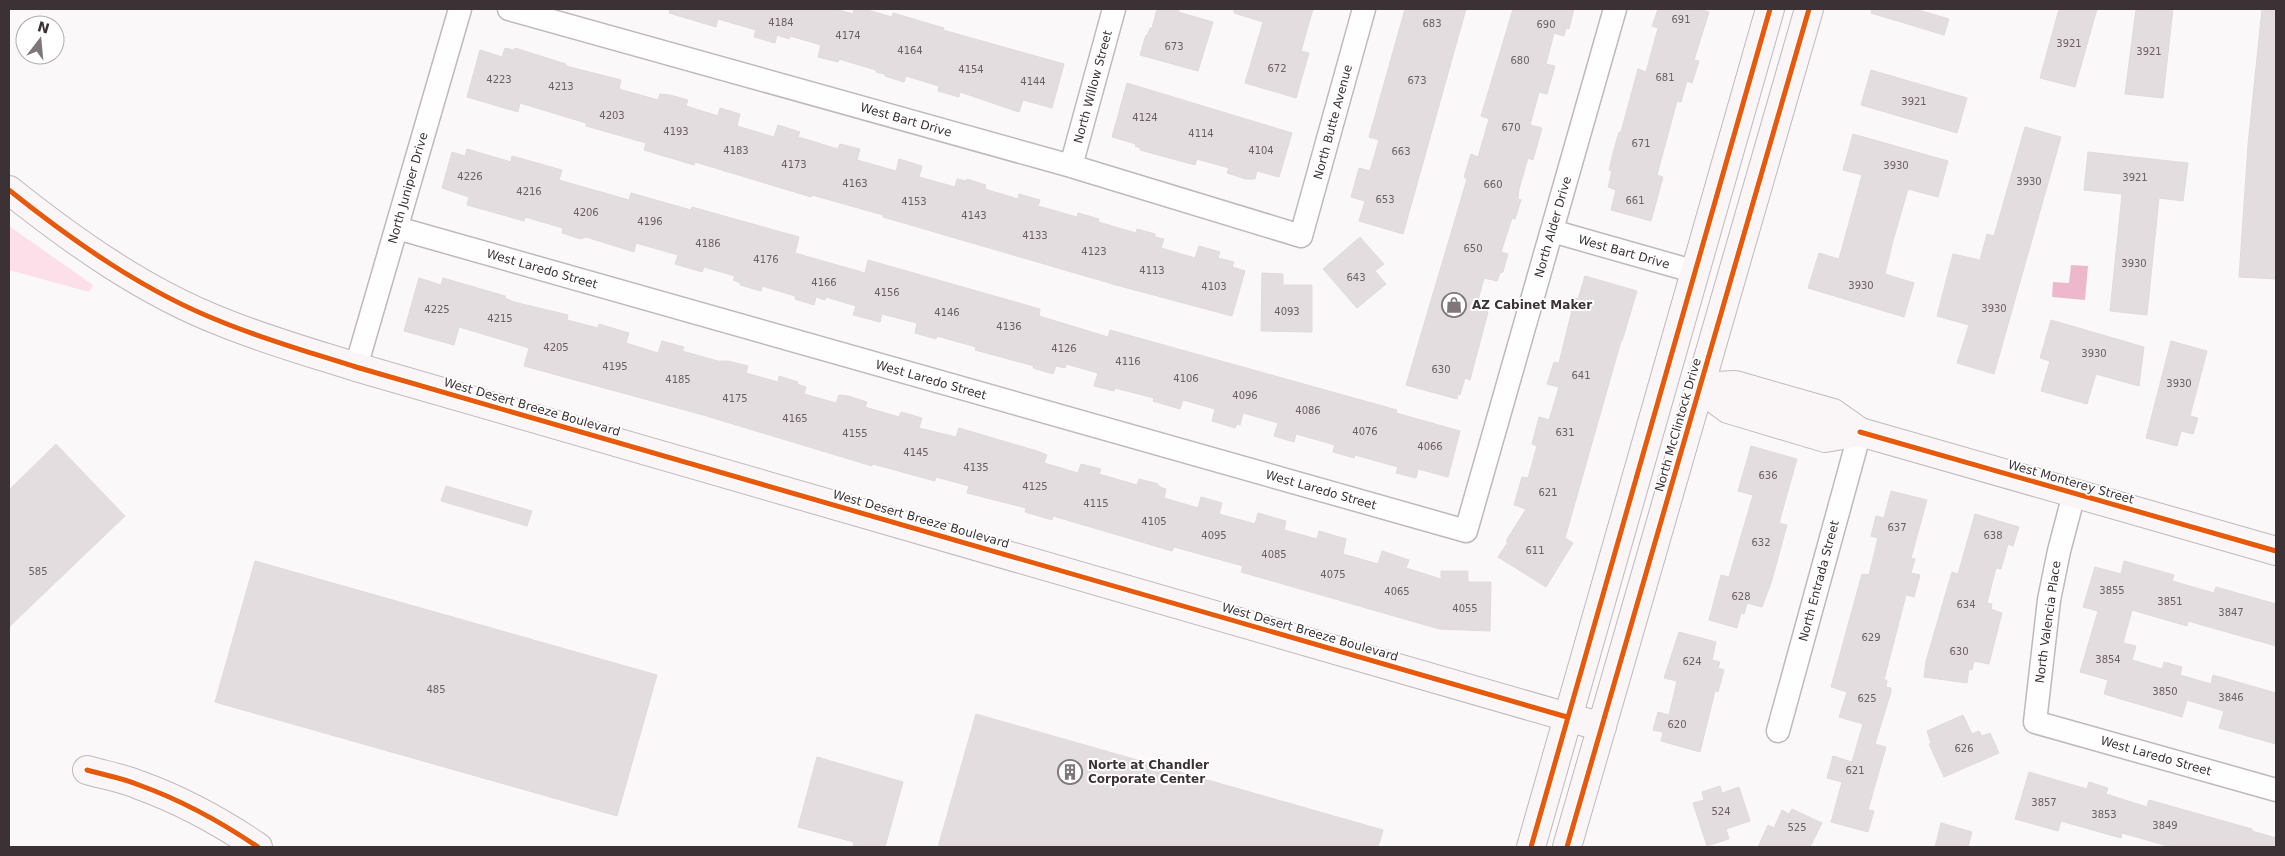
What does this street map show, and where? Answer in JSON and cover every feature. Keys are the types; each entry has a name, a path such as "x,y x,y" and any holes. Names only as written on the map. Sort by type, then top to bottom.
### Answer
{"street":[{"name":"North Juniper Drive","path":"356,367 460,9"},
{"name":"West Bart Drive","path":"510,9 1071,166 1301,236"},
{"name":"North Willow Street","path":"1071,166 1114,9"},
{"name":"North Butte Avenue","path":"1301,236 1364,9"},
{"name":"North Alder Drive","path":"1466,531 1616,9"},
{"name":"North McClintock Drive","path":"1531,847 1770,9"},
{"name":"North McClintock Drive","path":"1567,847 1809,9"},
{"name":"West Desert Breeze Boulevard","path":"9,190 79,242 134,278 213,318 269,340 356,367 1602,727"},
{"name":"West Laredo Street","path":"396,228 1466,531"},
{"name":"West Bart Drive","path":"1552,231 1696,272"},
{"name":"West Monterey Street","path":"1699,387 1736,385 1833,413 1860,432 2276,551"},
{"name":"North Entrada Street","path":"1778,731 1860,432"},
{"name":"North Valencia Place","path":"2035,722 2049,600 2074,494"},
{"name":"West Laredo Street","path":"2035,722 2276,790"},
{"path":"87,770 158,792 197,811 258,847"}],"shaded area":[{"path":"9,226 93,285 89,292 9,270"},
{"path":"2071,265 2088,266 2085,300 2052,297 2053,282 2069,283"}],"building":[{"path":"670,9 835,9 853,14 854,9 864,9 892,17 893,13 944,28 943,30 1064,64 1052,108 1023,100 1019,112 960,92 959,97 938,91 939,86 906,76 904,82 885,76 885,74 876,72 876,70 839,59 838,62 818,57 821,45 790,36 789,39 777,35 775,43 754,37 756,30 718,19 716,27 669,13"},
{"path":"1157,9 1180,9 1178,12 1213,22 1198,71 1140,55 1146,35 1150,28 1152,28"},
{"path":"1234,9 1313,9 1301,51 1309,53 1296,98 1245,83 1263,22 1234,13"},
{"path":"1405,9 1466,9 1403,234 1359,221 1365,201 1351,197 1359,168 1370,171 1379,140 1369,137"},
{"path":"1513,9 1574,9 1569,29 1566,28 1564,36 1554,33 1546,64 1555,66 1547,94 1539,92 1530,125 1542,128 1533,160 1528,158 1519,189 1518,199 1521,200 1515,219 1512,218 1501,252 1508,254 1503,272 1500,273 1497,281 1484,278 1476,308 1488,312 1470,380 1465,378 1457,399 1406,385 1467,179 1464,177 1471,154 1478,157 1489,119 1481,116"},
{"path":"1658,9 1700,9 1709,12 1694,60 1699,61 1692,83 1687,81 1681,102 1677,101 1657,175 1663,177 1651,221 1611,210 1616,190 1608,187 1612,171 1609,170 1613,153 1619,132 1621,132 1638,69 1646,72 1658,28 1652,26"},
{"path":"1872,9 1915,9 1949,19 1944,35 1871,13"},
{"path":"2059,9 2097,9 2075,87 2040,78"},
{"path":"2136,9 2173,9 2163,98 2125,94"},
{"path":"2262,9 2276,9 2276,279 2239,277 2248,145"},
{"path":"505,48 514,50 515,48 566,64 566,66 621,80 619,89 658,100 660,94 670,95 688,100 686,106 718,116 720,108 740,114 737,126 774,137 778,125 800,132 798,137 838,149 840,144 860,149 857,160 896,171 899,159 922,166 919,177 955,187 957,179 966,181 967,179 986,185 985,189 1018,199 1019,194 1040,200 1038,206 1077,217 1078,213 1099,219 1098,222 1136,233 1137,229 1155,234 1155,237 1164,239 1161,248 1195,258 1199,246 1220,252 1218,258 1234,262 1232,267 1245,271 1232,316 1116,285 883,217 883,215 812,195 811,197 695,162 694,165 644,150 646,143 586,126 586,123 520,103 518,112 467,97 480,50 502,57"},
{"path":"1871,70 1967,98 1957,133 1861,105"},
{"path":"1127,83 1292,133 1279,177 1257,171 1255,179 1246,179 1227,173 1229,168 1197,159 1195,165 1140,150 1141,148 1135,146 1136,144 1112,137"},
{"path":"2025,127 2061,137 1994,374 1957,363 1969,325 1937,316 1953,254 1980,260 1987,234 1994,236"},
{"path":"1853,134 1948,161 1938,197 1908,189 1893,241 1885,274 1914,283 1904,317 1808,288 1819,253 1839,259 1862,175 1843,170"},
{"path":"467,149 511,162 512,156 562,170 559,180 629,200 631,193 691,210 692,207 799,237 795,253 865,273 868,260 1040,309 1039,316 1108,337 1110,330 1397,410 1396,413 1460,431 1448,477 1418,469 1416,478 1396,473 1398,467 1355,455 1354,458 1333,452 1335,445 1296,434 1294,442 1274,436 1278,423 1243,413 1240,425 1237,424 1235,428 1212,421 1215,409 1183,400 1180,409 1153,401 1154,398 1115,388 1114,391 1094,386 1098,373 1066,364 1065,368 1056,366 1053,374 1033,368 1034,366 975,350 976,347 937,336 936,339 915,333 917,323 882,314 880,322 853,315 856,306 826,297 825,300 816,297 814,305 795,299 795,296 762,286 761,291 740,285 741,283 733,280 735,276 704,267 702,272 675,264 678,255 636,243 634,252 586,237 581,239 562,233 563,228 525,217 524,221 467,205 469,197 442,188 452,152 465,156"},
{"path":"2088,152 2188,163 2183,201 2159,198 2147,315 2110,311 2122,194 2084,190"},
{"path":"1360,237 1384,264 1375,271 1386,284 1357,308 1323,269"},
{"path":"1262,273 1283,274 1283,285 1312,285 1312,332 1261,331"},
{"path":"1585,276 1637,291 1565,538 1573,543 1546,587 1498,557 1526,509 1514,505 1522,477 1528,478 1537,446 1532,444 1539,417 1549,420 1559,387 1547,384 1554,362 1559,363 1575,298 1578,299"},
{"path":"419,278 441,285 443,278 505,296 505,298 514,302 568,315 567,320 598,328 599,324 629,333 626,343 658,353 662,341 684,347 682,351 718,361 728,361 748,366 746,373 778,382 779,376 798,382 797,384 806,387 804,394 836,403 839,395 848,396 867,402 865,407 899,417 901,412 922,418 919,428 956,437 959,428 1037,451 1047,455 1044,463 1078,473 1081,464 1101,469 1099,474 1137,485 1139,479 1158,484 1158,486 1166,489 1164,498 1198,508 1201,497 1222,503 1219,514 1255,524 1258,513 1286,521 1284,530 1317,539 1319,531 1346,539 1343,554 1378,564 1382,551 1409,560 1406,568 1441,579 1441,571 1468,571 1468,582 1491,582 1490,631 1439,629 1241,572 1243,566 1174,547 1172,551 1053,516 1052,520 1025,512 1026,508 967,493 969,486 936,477 935,481 873,464 872,466 703,415 524,366 529,348 459,327 454,345 404,331"},
{"path":"2051,320 2144,347 2139,386 2096,374 2087,404 2041,391 2050,361 2040,358"},
{"path":"2171,341 2207,351 2190,416 2198,418 2193,434 2181,431 2177,446 2146,438"},
{"path":"56,444 125,516 9,627 9,490"},
{"path":"1751,446 1797,459 1779,523 1787,525 1772,580 1762,607 1747,603 1744,614 1741,613 1737,628 1709,620 1721,575 1729,577 1753,495 1738,491"},
{"path":"446,486 532,511 527,526 441,501"},
{"path":"1891,491 1927,500 1911,558 1915,559 1911,573 1920,575 1914,597 1906,595 1884,680 1887,680 1886,687 1891,688 1891,692 1875,744 1886,747 1868,810 1874,811 1868,832 1831,822 1842,782 1827,778 1833,756 1852,762 1863,724 1839,717 1847,692 1831,687 1862,574 1869,575 1878,538 1871,536 1876,516 1884,518"},
{"path":"1975,514 2019,527 2013,546 2008,544 2001,569 1996,568 1987,603 1992,604 1991,609 2002,613 1989,664 1974,661 1972,670 1969,669 1967,683 1924,677 1926,661 1952,572 1958,574"},
{"path":"255,561 657,675 617,816 215,702"},
{"path":"2124,561 2174,575 2172,581 2214,593 2216,587 2276,604 2276,646 2188,621 2187,626 2132,610 2123,643 2136,646 2132,660 2162,669 2164,662 2182,667 2180,675 2211,684 2213,675 2276,693 2276,744 2219,728 2224,711 2187,700 2182,717 2104,694 2108,680 2080,672 2098,611 2083,607 2095,567 2121,574"},
{"path":"1679,632 1716,642 1712,660 1720,662 1718,668 1724,670 1718,692 1715,691 1700,752 1661,741 1663,732 1653,730 1658,712 1669,715 1677,681 1664,678"},
{"name":"Norte at Chandler Corporate Center","path":"976,714 1383,830 1378,847 938,847"},
{"path":"1963,715 1972,734 1979,731 1982,736 1990,733 1999,753 1944,777 1929,744 1931,743 1927,731"},
{"path":"817,757 903,782 885,847 853,845 854,842 798,827"},
{"path":"2029,772 2087,789 2089,782 2108,788 2106,794 2147,807 2149,800 2252,829 2252,831 2276,838 2276,847 2171,847 2122,833 2121,838 2061,821 2058,831 2015,819"},
{"path":"1720,786 1722,793 1739,787 1750,821 1726,829 1729,839 1707,846 1693,803 1704,800 1702,792"},
{"path":"1792,809 1822,823 1810,847 1758,847 1768,825 1774,828 1782,810 1789,814"},
{"path":"1941,823 1972,832 1968,847 1935,847"}],"cycle path":[{"path":"1531,847 1770,9"},
{"path":"1567,847 1809,9"},
{"path":"9,190 85,247 138,281 193,310 239,329 356,367 1567,717"},
{"path":"1860,432 2276,551"},
{"path":"87,770 127,780 155,791 215,820 258,847"}],"place":[{"name":"AZ Cabinet Maker","path":"1454,305"},
{"name":"Norte at Chandler Corporate Center","path":"1070,772"}]}
